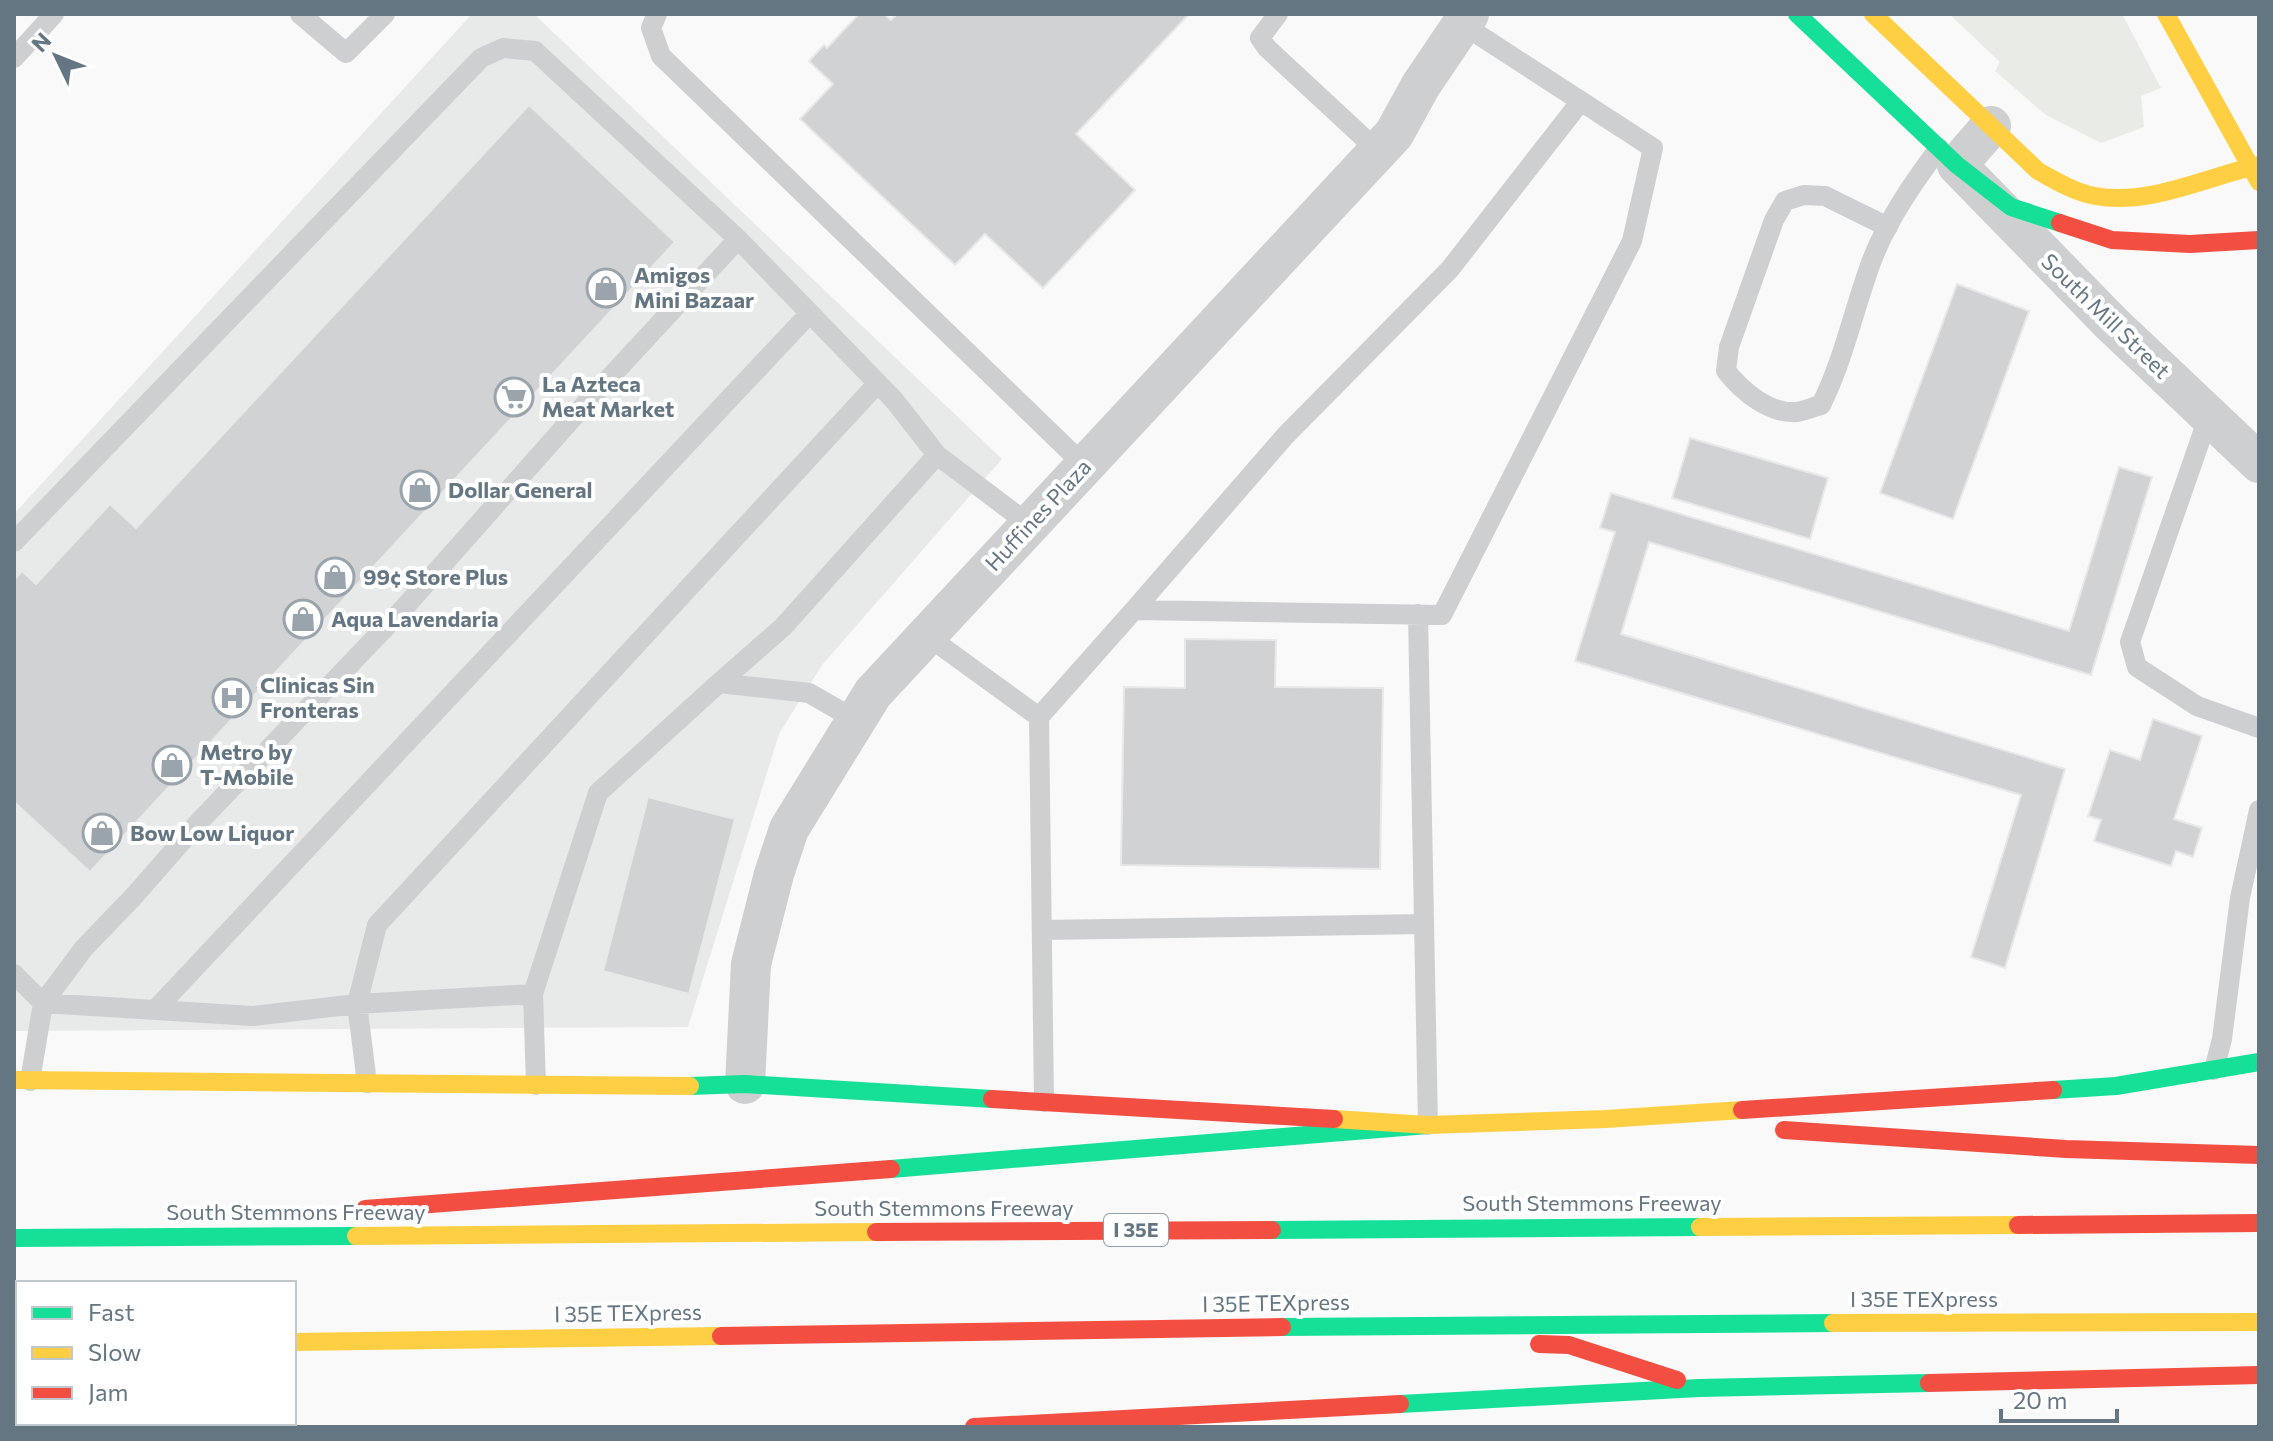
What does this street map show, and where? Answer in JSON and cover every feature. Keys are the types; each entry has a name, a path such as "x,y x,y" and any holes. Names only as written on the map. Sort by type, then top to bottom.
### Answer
{"main road":[{"name":"South Mill Street","path":"1797,14 1948,157 2011,207 2112,240 2190,244 2259,240"},
{"path":"1873,14 2038,171 2057,184 2100,198 2125,199 2256,172 2166,14"},
{"path":"344,1210 1428,1125 1606,1119 2116,1086 2259,1062"},
{"path":"22,1080 653,1087 745,1084 1428,1125"},
{"path":"1606,1119 2066,1149 2259,1155"},
{"path":"14,1236 234,1219"},
{"name":"South Stemmons Freeway","path":"14,1236 2259,1223"},
{"name":"I 35E TEXpress","path":"296,1342 1489,1324 2259,1322"},
{"path":"717,1335 1173,1336 1569,1345 1699,1388"},
{"path":"974,1427 1699,1388 2259,1375"}],"street":[{"name":"Huffines Plaza","path":"745,1084 751,964 774,874 789,829 873,693 1394,134 1421,85 1465,19"},
{"path":"1948,157 1991,126"},
{"name":"South Mill Street","path":"1948,157 2111,323 2259,463"}],"lane":[{"path":"14,58 54,14"},
{"path":"300,14 346,53 385,14"},
{"path":"657,14 651,28 661,56 1085,466"},
{"path":"1278,14 1260,38 1267,48 1378,151"},
{"path":"1134,610 1442,615 1632,241 1653,148 1465,19"},
{"path":"14,542 481,58 503,48 535,51 738,239 894,400 937,455 1030,525"},
{"path":"1044,1102 1039,717 1285,436 1450,269 1581,101"},
{"path":"1888,227 1825,196 1804,195 1785,201 1774,220 1729,347 1726,371 1738,386 1764,404 1794,412 1821,405 1836,375 1873,258 1903,197 1948,157"},
{"path":"22,1080 43,1003 84,948 197,824 404,608 577,413 738,239"},
{"path":"155,1010 810,313"},
{"path":"367,1083 357,1004 377,925 878,383"},
{"path":"2209,415 2130,642 2137,667 2197,706 2259,728"},
{"path":"536,1085 533,994 598,793 783,627 937,455"},
{"path":"1418,614 1428,1125"},
{"path":"926,635 1039,717"},
{"path":"719,683 809,693 856,720"},
{"path":"2214,1070 2222,1039 2240,898 2259,810"},
{"path":"1042,930 1424,924"},
{"path":"14,974 43,1003 253,1016 357,1004 533,994"}],"shaded area":[{"path":"472,14 534,14 1002,459 822,665 779,734 688,1027 14,1031 14,514"},
{"path":"1949,14 2122,14 2161,88 2141,96 2144,127 2101,143 2046,115 1995,71 2000,62"}],"building":[{"path":"859,14 884,14 891,20 897,14 1189,14 1076,134 1135,190 1043,288 985,234 955,265 800,119 833,84 809,61 824,45 827,48"},
{"path":"529,105 675,242 90,872 14,802 14,580 22,571 36,584 110,504 136,528"},
{"path":"1957,284 2029,311 1953,519 1880,493"},
{"path":"1690,438 1828,478 1810,539 1672,498"},
{"path":"2119,467 2152,477 2091,675 1649,542 1621,634 2065,769 2005,968 1971,957 2021,795 1575,661 1615,532 1600,528 1611,493 2069,631"},
{"path":"1185,639 1276,640 1275,687 1383,688 1380,869 1121,865 1124,687 1185,688"},
{"path":"2153,719 2202,736 2174,819 2202,828 2193,857 2176,851 2171,866 2094,841 2101,820 2088,816 2110,750 2140,760"},
{"path":"648,797 735,819 689,994 603,971"}],"traffic: fast":[{"path":"1797,14 1957,165 2011,207 2060,223"},
{"path":"2053,1090 2116,1086 2259,1062"},
{"path":"690,1086 745,1084 992,1099"},
{"path":"891,1169 1428,1125"},
{"path":"1272,1230 1700,1227"},
{"path":"14,1238 356,1236"},
{"path":"1282,1327 1833,1323"},
{"path":"1400,1404 1699,1388 1929,1383"}],"traffic: slow":[{"path":"1873,14 2038,171 2072,189 2095,196 2136,197 2178,189 2259,165"},
{"path":"2166,14 2259,182"},
{"path":"14,1080 690,1086"},
{"path":"1334,1119 1428,1125 1606,1119 1742,1110"},
{"path":"1700,1227 2018,1225"},
{"path":"356,1236 876,1232"},
{"path":"1833,1323 2259,1322"},
{"path":"296,1342 721,1336"}],"traffic: jam":[{"path":"2060,223 2112,240 2190,244 2259,240"},
{"path":"1742,1110 2053,1090"},
{"path":"992,1099 1334,1119"},
{"path":"1784,1130 2066,1149 2259,1155"},
{"path":"365,1209 891,1169"},
{"path":"2018,1225 2259,1223"},
{"path":"876,1232 1272,1230"},
{"path":"721,1336 1282,1327"},
{"path":"1539,1344 1569,1345 1677,1380"},
{"path":"1929,1383 2259,1375"},
{"path":"974,1427 1400,1404"}],"place":[{"name":"Amigos Mini Bazaar","path":"606,288"},
{"name":"La Azteca Meat Market","path":"514,397"},
{"name":"Dollar General","path":"420,490"},
{"name":"99¢ Store Plus","path":"335,577"},
{"name":"Aqua Lavendaria","path":"303,619"},
{"name":"Clinicas Sin Fronteras","path":"232,698"},
{"name":"Metro by T-Mobile","path":"172,765"},
{"name":"Bow Low Liquor","path":"102,833"}]}
